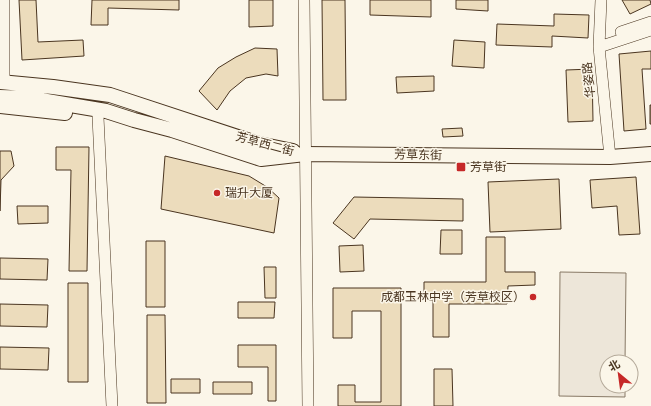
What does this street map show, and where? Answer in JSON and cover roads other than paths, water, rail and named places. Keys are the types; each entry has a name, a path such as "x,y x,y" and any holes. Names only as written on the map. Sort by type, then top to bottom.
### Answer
{"main road":[{"name":"芳草西二街","path":"1,86 53,87 110,95 259,144 305,154"},
{"path":"0,97 29,98 106,111 134,120"},
{"path":"0,106 134,120"},
{"name":"芳草西二街","path":"134,120 172,130 261,158 305,154"},
{"name":"芳草东街","path":"305,154 610,157 651,154"}],"street":[{"path":"1,86 4,0"},
{"path":"304,0 308,406"},
{"name":"华姿路","path":"601,0 599,43 610,157"},
{"path":"599,43 651,22"},
{"path":"599,43 651,30"},
{"path":"98,117 112,406"}],"place":[{"name":"芳草街","path":"461,167"},
{"name":"瑞升大厦","path":"217,193"},
{"name":"成都玉林中学（芳草校区）","path":"533,297"}]}
